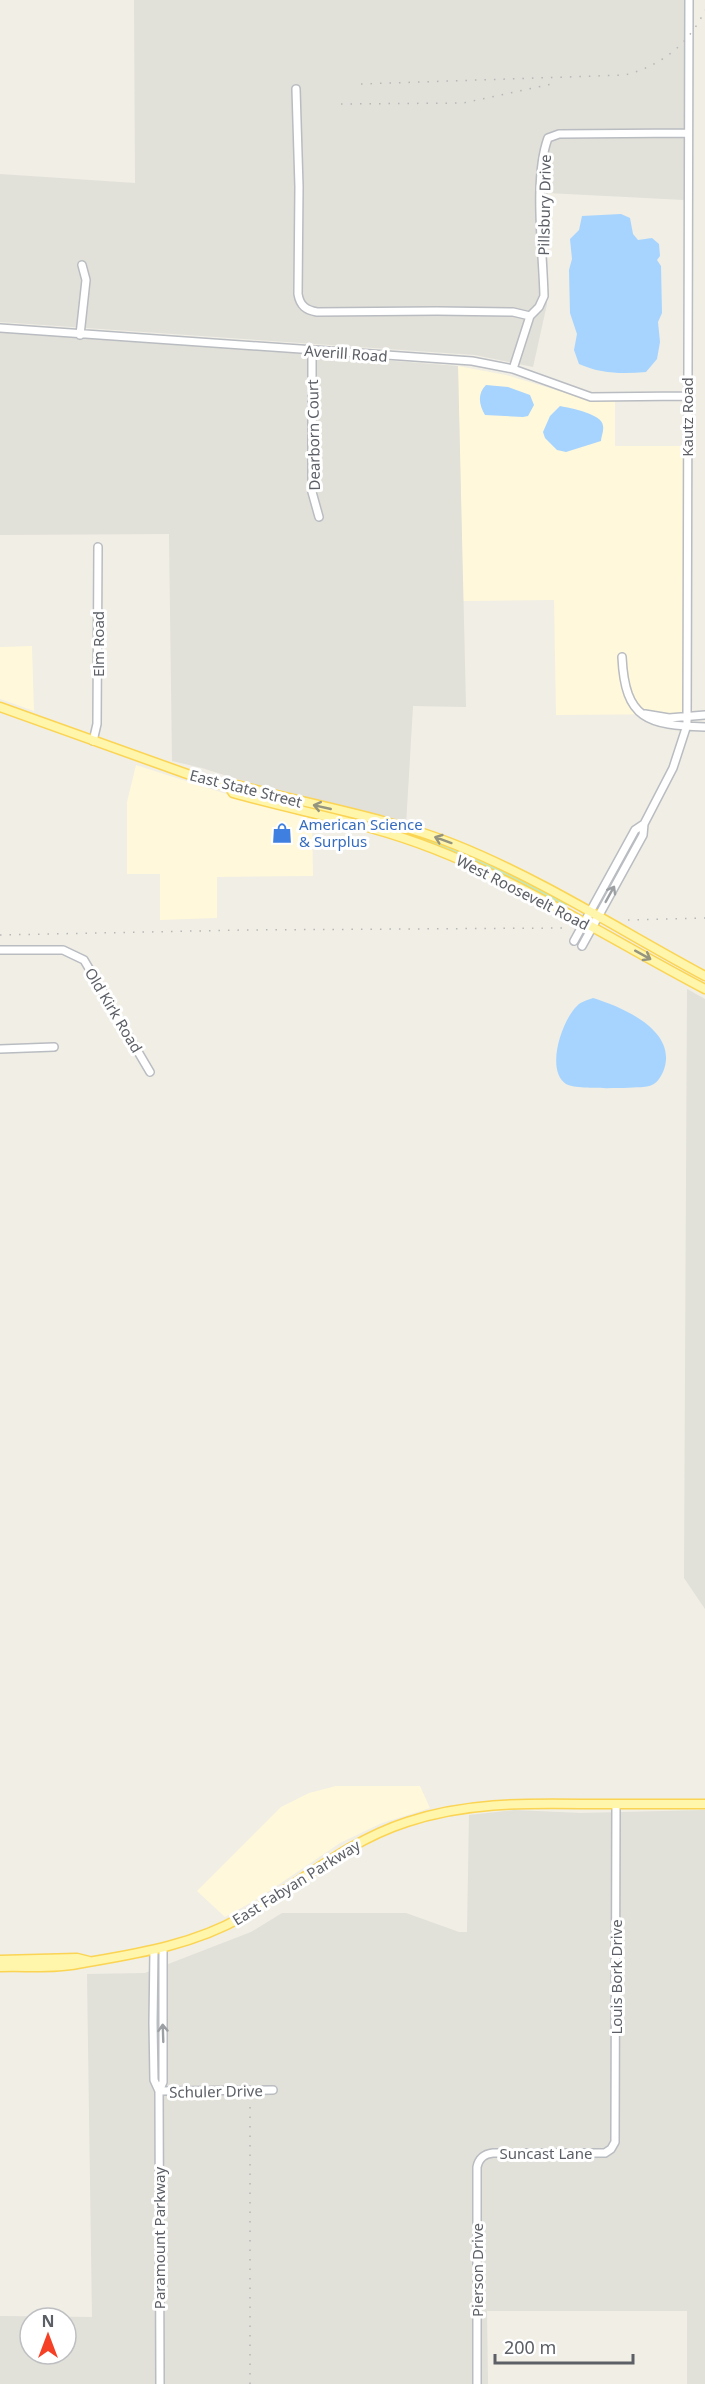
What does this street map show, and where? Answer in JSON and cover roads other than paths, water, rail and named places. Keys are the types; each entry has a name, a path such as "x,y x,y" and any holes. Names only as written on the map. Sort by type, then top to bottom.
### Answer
{"main road":[{"name":"East State Street","path":"0,707 229,787 237,785 366,817 440,839 500,865 594,915"},
{"name":"West Roosevelt Road","path":"229,787 233,793 385,832 436,849 498,876 705,989"},
{"name":"West Roosevelt Road","path":"594,915 705,976"},
{"name":"East Fabyan Parkway","path":"0,1967 77,1964 159,1949 193,1938 240,1918 348,1848 406,1822 454,1810 490,1805 705,1804"},
{"name":"East Fabyan Parkway","path":"0,1960 77,1958 89,1961"}],"street":[{"name":"Kautz Road","path":"574,941 594,915 635,830 644,824 673,768 687,721 689,0"},
{"path":"296,89 299,187 298,294 303,306 310,311 317,312 513,312 530,316"},
{"name":"Pillsbury Drive","path":"513,369 530,316 539,307 544,296 541,196 543,151 548,138 559,134 688,133"},
{"path":"80,335 86,280 82,265"},
{"name":"Averill Road","path":"0,328 472,361 513,369 591,397 687,396"},
{"name":"Dearborn Court","path":"312,351 312,492 319,517"},
{"name":"Elm Road","path":"93,741 97,724 98,547"},
{"path":"622,657 626,694 641,713 687,721 705,727"},
{"path":"687,721 705,715"},
{"name":"Kautz Road","path":"582,946 588,925"},
{"name":"Old Kirk Road","path":"0,950 63,950 84,960 150,1072"},
{"path":"0,1049 54,1047"},
{"name":"Louis Bork Drive","path":"611,2149 616,2137 616,1804"},
{"name":"Paramount Parkway","path":"159,1949 153,2023 154,2080 159,2091 160,2384"},
{"name":"Schuler Drive","path":"159,2091 273,2090"},
{"name":"Suncast Lane","path":"481,2157 493,2153 601,2153 611,2149"},
{"name":"Pierson Drive","path":"477,2384 477,2167 481,2157"}],"water":[{"path":"621,214 630,218 633,234 638,240 652,238 659,244 660,256 657,260 661,266 662,313 658,322 660,342 657,359 646,372 596,370 579,364 574,350 577,334 570,313 569,270 572,259 570,239 579,230 582,216"},
{"path":"486,385 508,387 530,395 534,405 528,416 485,415 480,400 481,392"},
{"path":"560,406 585,412 598,418 603,426 601,441 566,452 557,450 545,438 543,432 550,416"},
{"path":"593,998 632,1015 656,1033 663,1044 666,1057 663,1072 655,1083 643,1087 591,1088 571,1086 560,1077 556,1057 561,1033 571,1013 578,1005"}],"railway":[{"path":"361,84 625,75 651,66 673,52 691,33 705,10"},
{"path":"341,104 463,103 552,84"},
{"path":"628,920 705,918"},
{"path":"0,935 244,930 563,928"},
{"path":"250,2104 250,2384"}],"place":[{"name":"American Science & Surplus","path":"282,833"}]}
